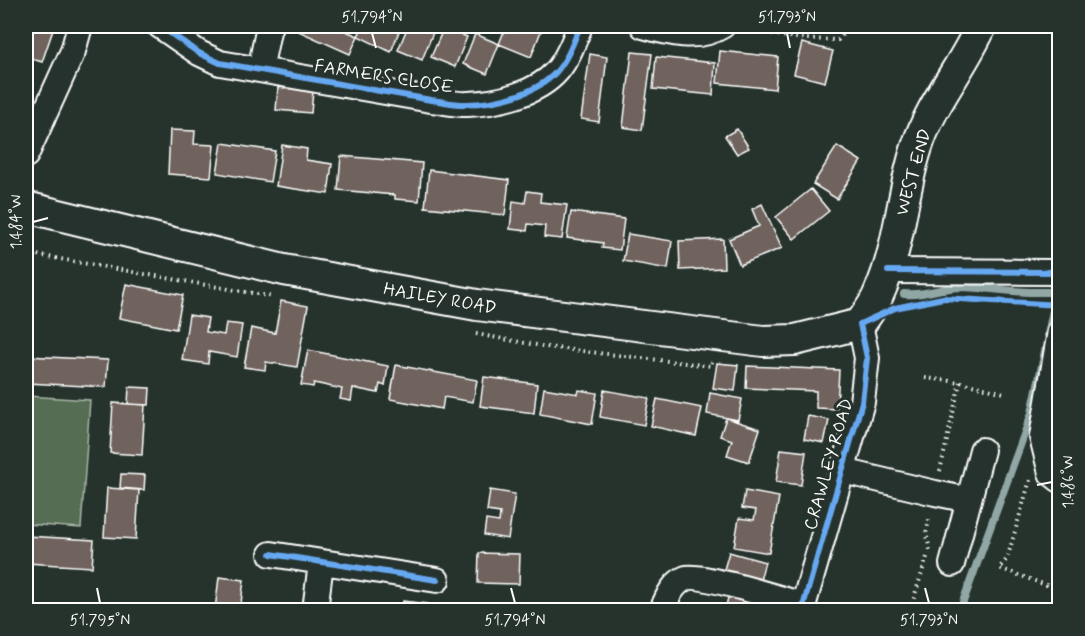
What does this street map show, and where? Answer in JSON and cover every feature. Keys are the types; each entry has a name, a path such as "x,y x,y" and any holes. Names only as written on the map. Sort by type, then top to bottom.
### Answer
{"main road":[{"name":"WEST END","path":"860,324 879,295 888,271 906,184 917,145 981,26"},
{"name":"HAILEY ROAD","path":"26,207 284,270 477,305 763,341 795,340 860,324"}],"street":[{"path":"26,155 35,109 73,51 80,26"},
{"name":"FARMERS CLOSE","path":"160,26 199,53 220,63 431,100 466,104 506,100 541,84 557,71 570,51 580,26"},
{"path":"260,70 270,26"},
{"path":"643,26 679,35 702,34 722,26"},
{"path":"888,271 1055,272"},
{"name":"CRAWLEY ROAD","path":"802,608 862,402 867,358 860,324"},
{"path":"1059,331 1042,436 1051,473 1059,480"},
{"path":"952,564 982,450"},
{"path":"843,471 969,500"},
{"path":"271,554 437,580"},
{"path":"315,610 321,563"},
{"path":"662,610 675,585 688,577 712,580 802,608"}],"path":[{"path":"749,26 779,36 827,40 838,40 849,26"},
{"path":"925,378 960,382 1004,393"},
{"path":"1042,436 1007,559 999,568 1059,590"}],"green space":[{"path":"26,396 90,400 81,528 26,524"}],"building":[{"path":"26,26 39,26 53,30 42,62 26,57"},
{"path":"298,26 334,26 358,36 350,54 296,30"},
{"path":"363,26 401,26 391,52 358,36"},
{"path":"408,26 423,26 434,30 422,60 398,50"},
{"path":"506,26 543,26 531,57 499,44"},
{"path":"444,27 467,37 455,67 431,57"},
{"path":"475,34 499,44 487,74 463,64"},
{"path":"802,43 833,51 825,82 794,74"},
{"path":"720,51 778,57 775,89 717,83"},
{"path":"632,52 652,54 642,130 623,127"},
{"path":"590,54 607,57 599,122 581,119"},
{"path":"656,57 715,63 713,95 653,89"},
{"path":"278,87 313,91 311,113 276,110"},
{"path":"737,129 749,148 737,154 725,136"},
{"path":"170,130 195,131 194,144 214,145 211,177 168,174"},
{"path":"222,143 275,151 270,182 217,173"},
{"path":"282,145 307,149 306,160 332,164 328,194 276,186"},
{"path":"837,146 861,161 837,199 813,184"},
{"path":"341,156 422,163 419,201 395,199 395,195 338,190"},
{"path":"429,170 509,180 505,215 425,207"},
{"path":"811,189 829,211 794,239 776,217"},
{"path":"527,191 541,193 540,202 567,205 562,239 544,237 545,226 528,224 527,231 510,229 513,201 525,203"},
{"path":"762,204 782,248 740,265 729,239 759,226 752,209"},
{"path":"571,212 624,219 620,250 602,248 603,243 567,238"},
{"path":"628,234 672,241 668,269 623,261"},
{"path":"723,239 724,268 680,270 679,241"},
{"path":"126,284 183,295 176,329 119,318"},
{"path":"281,301 308,306 297,367 266,362 265,370 244,367 251,328 275,333"},
{"path":"189,315 208,318 206,332 224,335 226,323 242,325 237,357 209,352 208,364 182,360"},
{"path":"308,350 388,366 385,386 380,384 378,393 353,388 351,401 340,399 342,389 314,383 313,387 301,385"},
{"path":"26,356 108,360 106,387 26,383"},
{"path":"717,363 738,365 735,391 713,388"},
{"path":"396,365 477,380 473,402 444,397 442,409 390,399"},
{"path":"747,366 839,370 837,409 816,408 816,391 746,388"},
{"path":"484,377 537,384 534,413 480,406"},
{"path":"129,387 150,388 149,405 128,404"},
{"path":"544,388 578,394 579,390 597,393 592,424 540,414"},
{"path":"604,390 649,398 644,425 600,417"},
{"path":"710,393 742,399 738,420 707,414"},
{"path":"657,399 702,408 696,436 651,426"},
{"path":"113,403 145,405 142,455 110,453"},
{"path":"808,416 829,420 824,443 804,439"},
{"path":"726,418 760,429 749,462 727,455 732,440 720,436"},
{"path":"781,449 806,452 801,485 776,482"},
{"path":"121,474 145,475 144,490 120,488"},
{"path":"107,488 139,490 136,539 104,537"},
{"path":"490,490 515,494 508,539 484,535 486,520 499,522 500,513 487,511"},
{"path":"745,491 779,497 769,553 734,547 739,518 754,520 756,510 742,508"},
{"path":"26,536 94,540 92,567 26,563"},
{"path":"729,552 765,562 759,584 723,573"},
{"path":"479,553 520,554 519,584 478,583"},
{"path":"219,577 244,580 240,610 215,610"},
{"path":"729,594 762,602 760,610 725,610"},
{"path":"403,601 428,604 427,610 402,610"}],"waterway":[{"path":"904,294 919,294 959,287 1057,292 1048,334"},
{"path":"960,610 1032,413 1045,351"}],"cycle path":[{"path":"160,26 199,53 220,63 463,104 504,99 539,86 561,66 580,26"},
{"path":"888,271 1055,272"},
{"path":"802,610 862,402 867,358 860,324 895,308 943,298 1060,305"},
{"path":"271,554 437,580"}]}
